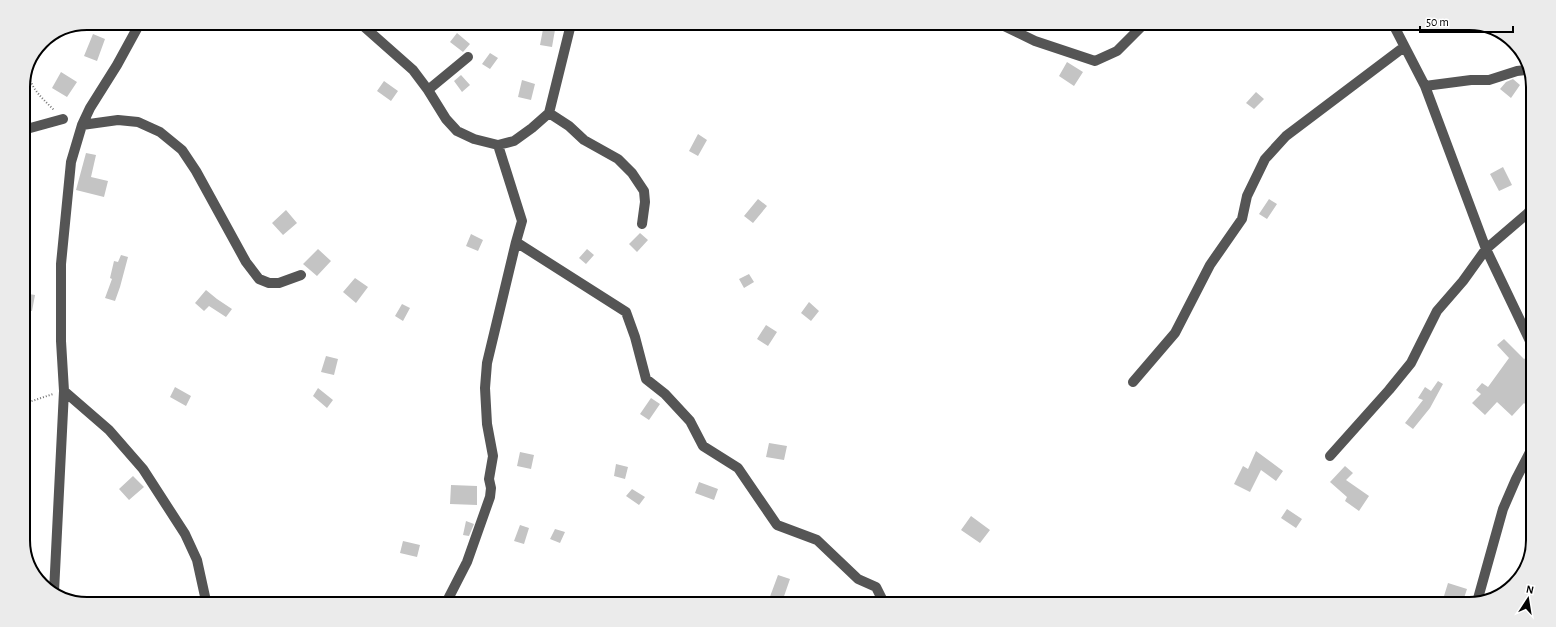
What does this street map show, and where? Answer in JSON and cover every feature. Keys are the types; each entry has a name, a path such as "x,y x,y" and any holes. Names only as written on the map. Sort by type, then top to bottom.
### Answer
{"street":[{"path":"54,586 64,391 61,264 71,162 82,125 90,108 117,65 136,30"},
{"path":"367,30 413,70 428,90 446,119 457,131 474,139 498,145 514,140 532,128 549,113 570,30"},
{"path":"1012,30 1035,42 1095,61 1117,50 1138,30"},
{"path":"1396,30 1425,86 1486,249 1526,333"},
{"path":"1133,382 1175,333 1210,265 1242,219 1247,196 1265,159 1286,136 1404,47"},
{"path":"428,90 468,57"},
{"path":"1425,86 1471,80 1489,80 1516,71 1523,70"},
{"path":"549,113 568,126 584,140 618,159 632,174 644,191 645,202 642,224"},
{"path":"30,128 63,119"},
{"path":"82,125 107,121 138,122 160,132 182,150 246,262 259,279 270,283 279,283 301,274"},
{"path":"450,597 467,562 490,497 490,478 493,456 487,424 485,388 487,363 522,221 498,145"},
{"path":"1330,456 1390,390 1411,363 1438,310 1463,281 1486,249 1526,215"},
{"path":"516,242 626,312 635,337 646,379 665,394 690,421 702,446 738,468 777,525 817,540 858,579 876,587 881,597"},
{"path":"64,391 110,430 143,469 185,534 197,560 205,597"},
{"path":"1479,596 1503,509 1526,460"}],"path":[{"path":"30,82 37,93 63,119"},
{"path":"30,402 64,391"}],"building":[{"path":"543,30 555,30 552,47 540,45"},
{"path":"457,33 470,44 463,52 450,42"},
{"path":"93,34 105,39 97,61 84,56"},
{"path":"490,53 498,58 490,69 482,64"},
{"path":"1067,62 1083,72 1074,86 1059,76"},
{"path":"61,72 77,82 67,97 52,88"},
{"path":"461,75 470,85 462,92 454,81"},
{"path":"1513,79 1520,85 1511,98 1500,89 1506,82"},
{"path":"522,80 535,84 531,100 518,97"},
{"path":"384,81 398,91 391,101 377,91"},
{"path":"1256,92 1264,99 1254,109 1246,103"},
{"path":"698,134 707,140 698,156 689,151"},
{"path":"86,153 96,155 91,177 108,181 104,197 76,190"},
{"path":"1503,167 1512,185 1499,191 1490,174"},
{"path":"758,199 767,206 753,223 744,216"},
{"path":"1269,199 1277,204 1267,219 1259,214"},
{"path":"286,210 297,223 283,235 272,223"},
{"path":"640,233 648,240 637,252 629,244"},
{"path":"471,234 483,240 478,251 466,246"},
{"path":"318,249 331,261 317,276 303,264"},
{"path":"587,249 594,255 586,264 579,258"},
{"path":"121,255 128,257 115,301 105,298 112,279 110,278 114,261 118,262"},
{"path":"749,274 754,282 744,288 739,279"},
{"path":"355,278 368,287 356,303 343,292"},
{"path":"206,290 232,309 226,317 209,306 204,311 195,303"},
{"path":"30,294 35,295 32,311 30,311"},
{"path":"809,302 819,311 811,321 801,313"},
{"path":"402,304 410,308 403,321 395,316"},
{"path":"766,325 777,332 768,346 757,339"},
{"path":"1504,339 1524,359 1526,358 1526,405 1524,403 1512,416 1497,402 1485,415 1472,403 1481,394 1476,390 1482,383 1488,387 1509,358 1497,345"},
{"path":"326,356 338,359 334,375 321,372"},
{"path":"1438,381 1443,384 1430,408 1413,429 1405,423 1423,400 1418,398 1425,387 1431,391"},
{"path":"175,387 191,396 186,406 170,397"},
{"path":"318,388 333,400 327,408 313,396"},
{"path":"651,398 660,404 649,420 640,414"},
{"path":"769,443 787,446 784,460 766,457"},
{"path":"1256,451 1283,471 1276,481 1261,470 1250,492 1234,484 1243,466 1248,469"},
{"path":"520,452 534,455 531,469 517,466"},
{"path":"616,464 628,467 625,479 614,476"},
{"path":"1345,466 1353,473 1346,480 1369,496 1359,511 1345,501 1347,497 1330,482"},
{"path":"133,476 144,487 129,500 119,489"},
{"path":"699,482 718,489 714,500 695,493"},
{"path":"451,485 477,486 477,505 450,504"},
{"path":"632,489 645,497 639,505 626,496"},
{"path":"1287,509 1302,519 1296,528 1281,518"},
{"path":"971,516 990,530 980,543 961,530"},
{"path":"466,521 474,524 469,536 463,535"},
{"path":"520,525 529,528 524,544 514,541"},
{"path":"555,529 565,532 560,543 550,539"},
{"path":"403,541 420,545 417,557 400,553"},
{"path":"778,575 790,579 784,597 770,597"},
{"path":"1448,583 1467,589 1464,597 1444,596"}]}
